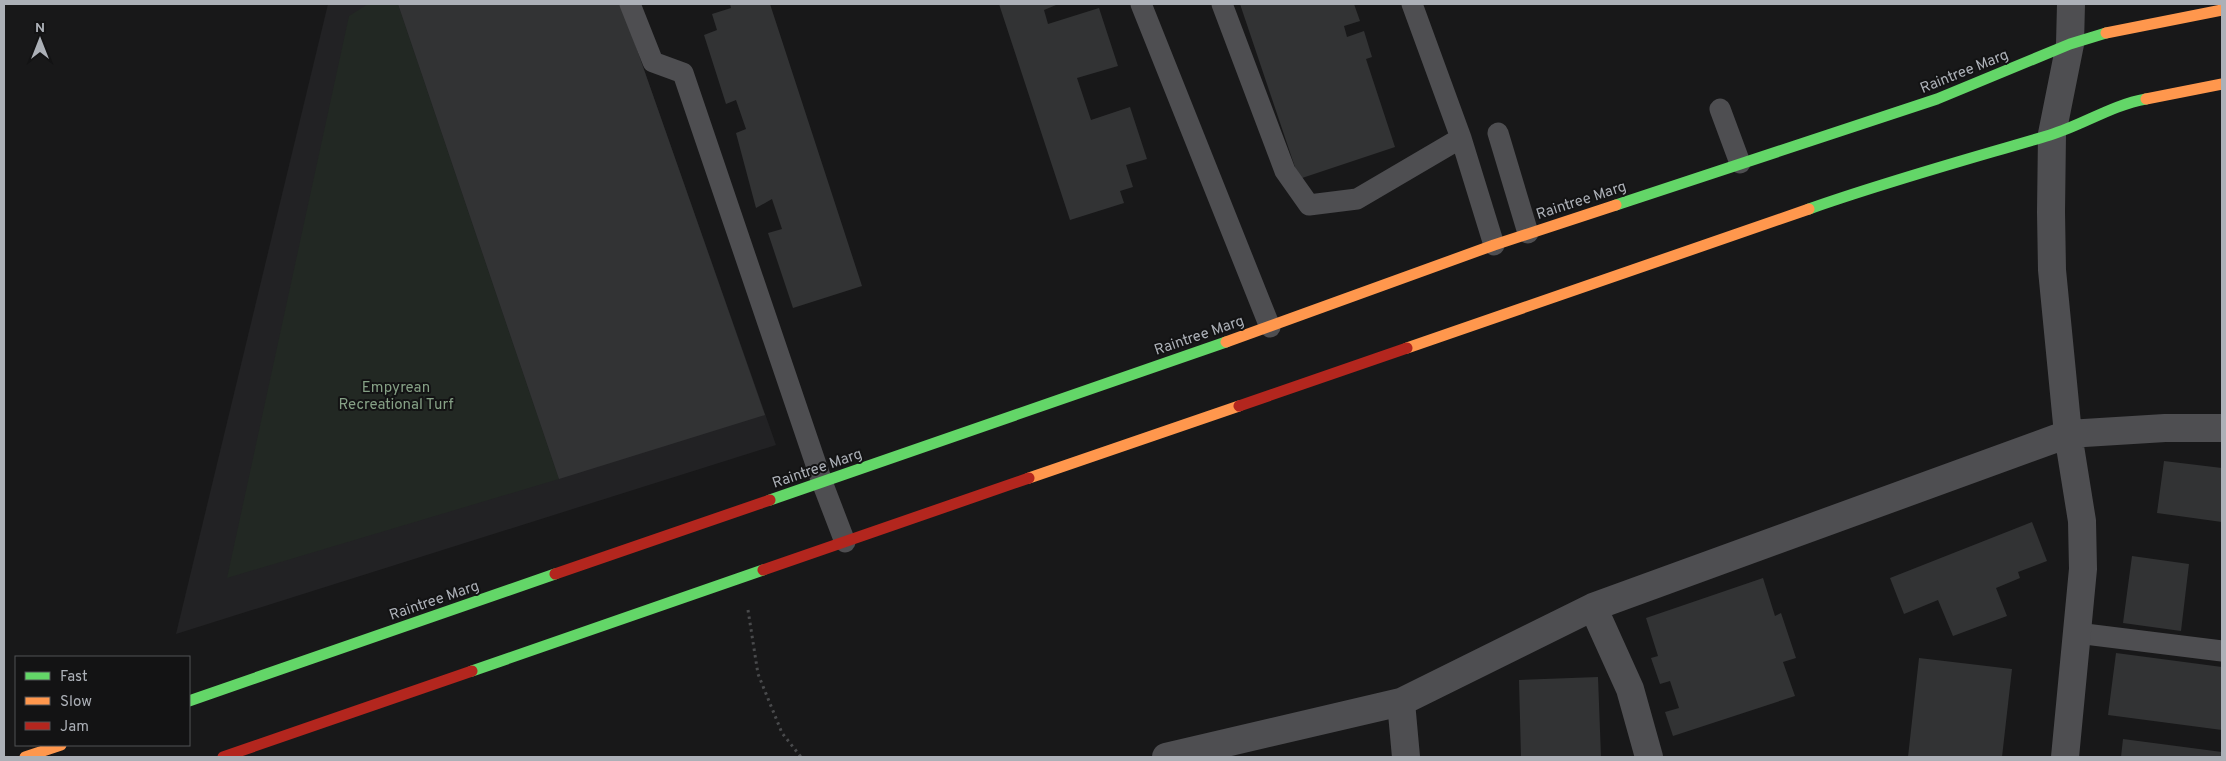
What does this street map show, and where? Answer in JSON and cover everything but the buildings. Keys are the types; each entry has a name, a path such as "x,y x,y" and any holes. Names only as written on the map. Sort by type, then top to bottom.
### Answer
{"main road":[{"name":"Raintree Marg","path":"190,701 1270,327 1528,233 1937,99 2070,44 2120,29 2222,10"},
{"path":"223,757 1842,197 1956,161 2052,134 2129,102 2222,84"},
{"path":"25,757 58,746"}],"street":[{"path":"2065,757 2084,569 2082,521 2068,434 2052,270 2052,134 2070,44 2071,4"},
{"path":"1166,757 1401,702 1593,607 2068,434 2165,428 2222,428"},
{"path":"1593,607 1630,688 1648,757"},
{"path":"1401,702 1406,757"}],"lane":[{"path":"630,4 653,62 683,73 822,482 845,542"},
{"path":"1141,4 1270,327"},
{"path":"1222,4 1285,171 1310,205 1357,199 1461,138"},
{"path":"1412,4 1461,138 1494,245"},
{"path":"1720,109 1740,163"},
{"path":"1498,133 1528,233"},
{"path":"2077,633 2222,651"}],"path":[{"path":"743,577 758,674 782,733 801,757"}],"shaded area":[{"path":"328,4 621,4 776,445 176,634"}],"green space":[{"name":"Empyrean Recreational Turf","path":"368,4 398,4 559,479 227,578 349,16"}],"traffic: fast":[{"path":"1616,205 1937,99 2070,44 2106,33"},
{"path":"1809,209 2050,135 2109,110 2146,99"},
{"path":"770,500 1226,342"},
{"path":"472,671 763,570"},
{"path":"190,701 555,574"}],"traffic: slow":[{"path":"2106,33 2222,10"},
{"path":"2146,99 2222,84"},
{"path":"1226,342 1494,245 1616,205"},
{"path":"1407,348 1809,209"},
{"path":"1029,478 1239,406"},
{"path":"25,757 58,746"}],"traffic: jam":[{"path":"1239,406 1407,348"},
{"path":"763,570 1029,478"},
{"path":"555,574 770,500"},
{"path":"223,757 472,671"}]}
